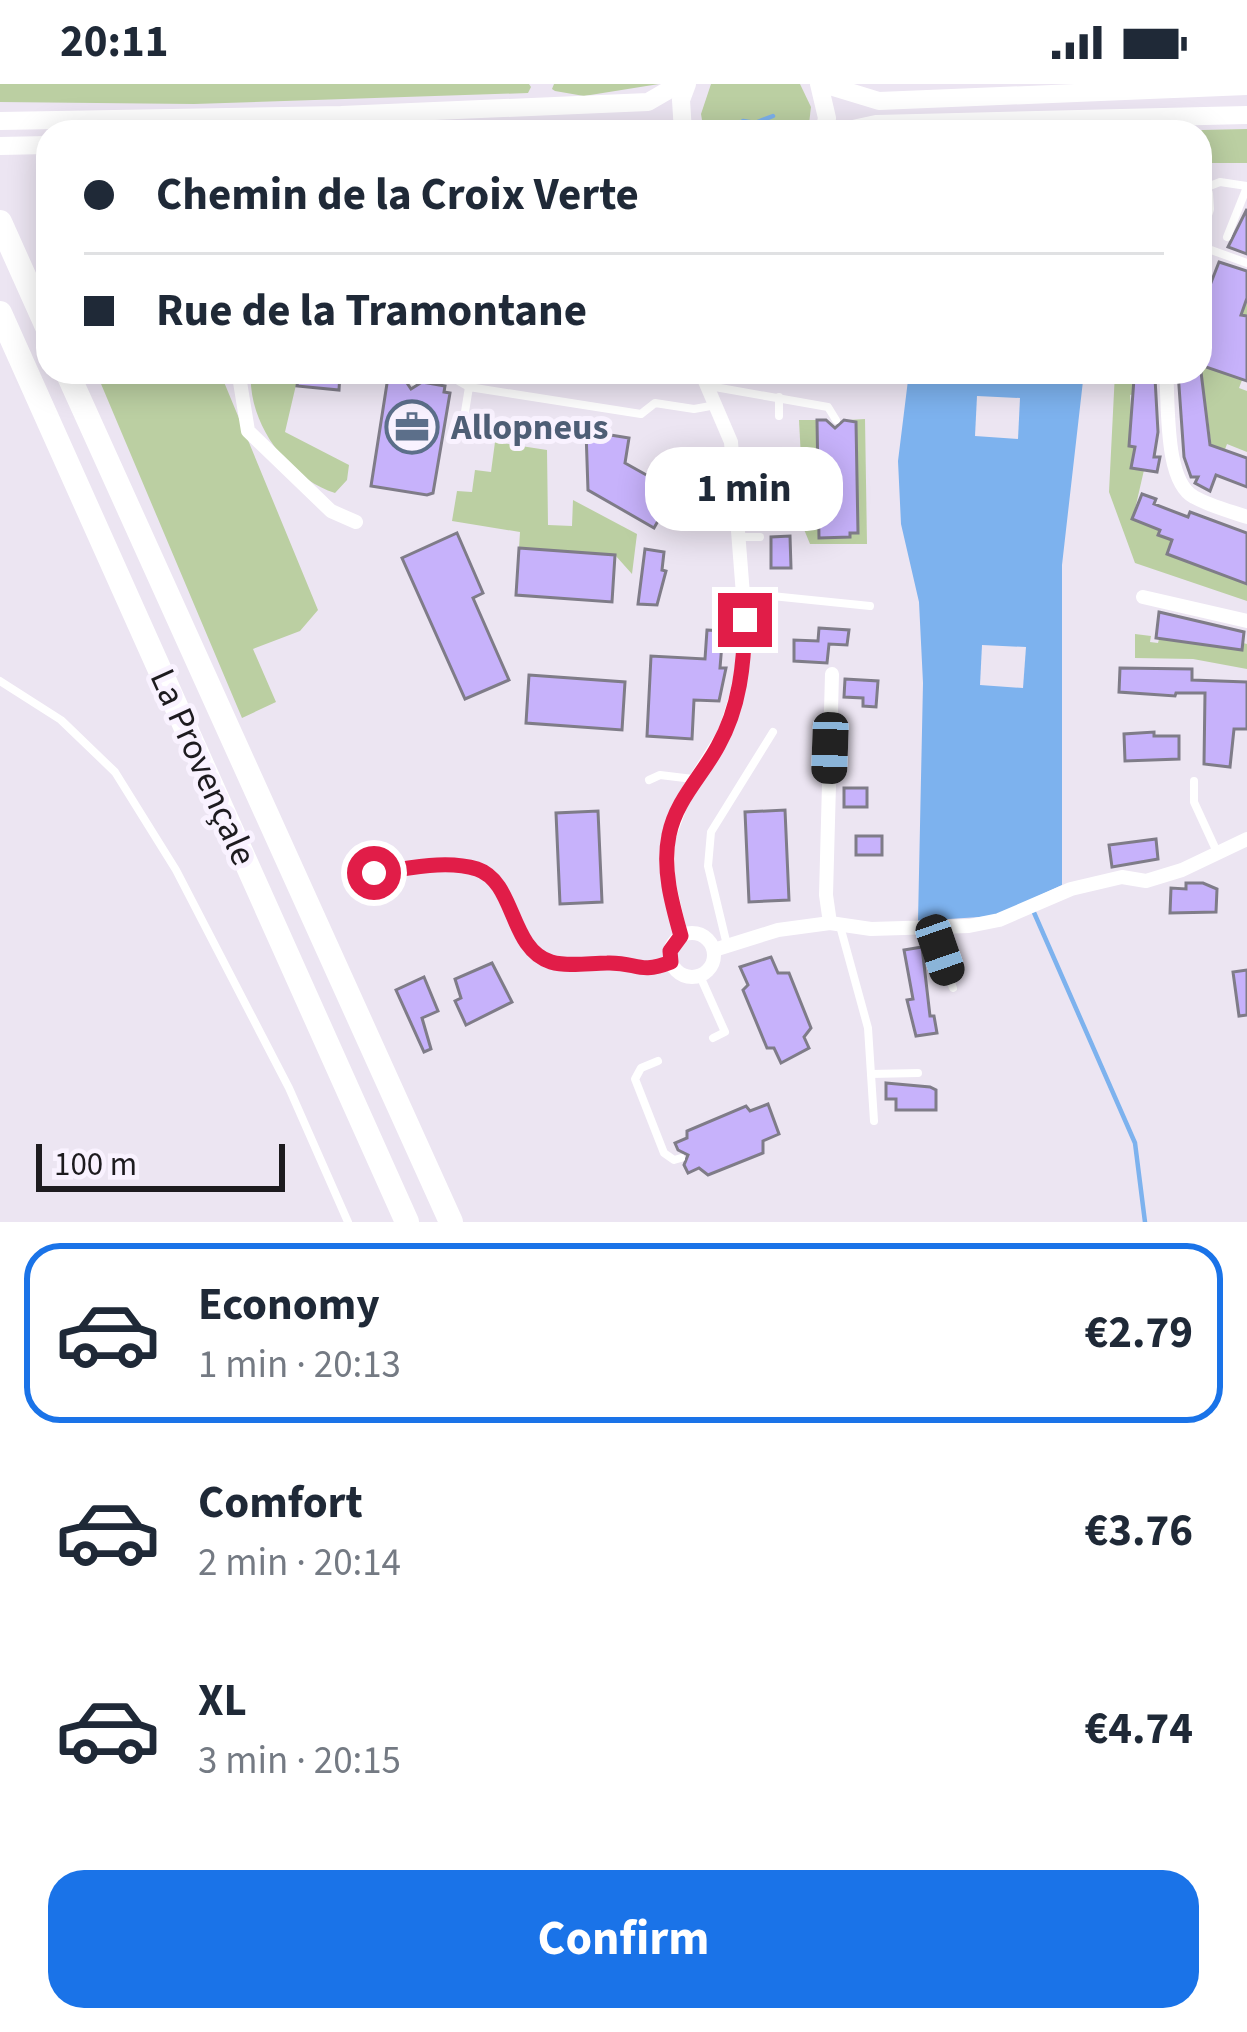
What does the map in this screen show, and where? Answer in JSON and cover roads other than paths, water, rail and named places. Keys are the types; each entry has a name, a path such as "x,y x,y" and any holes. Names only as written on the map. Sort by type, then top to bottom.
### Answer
{"highway":[{"path":"0,223 36,302"},
{"name":"La Provençale","path":"0,313 407,1222"},
{"name":"La Provençale","path":"73,384 451,1222"}],"main road":[{"path":"57,120 341,115 648,101 683,84"},
{"path":"682,120 683,84"},
{"path":"826,120 821,84 879,101 1247,86"},
{"path":"1041,120 1247,115"},
{"path":"0,121 36,120"},
{"path":"0,146 36,145"}],"street":[{"path":"240,384 248,431 331,512 356,522"},
{"path":"681,936 668,880 668,839 695,779 717,749 743,668 745,620 738,585 731,442 706,384"},
{"path":"1167,384 1174,468 1180,485 1191,496 1247,517"},
{"path":"1144,597 1247,621"},
{"path":"832,674 826,896 836,925"},
{"path":"721,948 694,933 681,936 670,951 671,962 683,976 700,976 721,948 778,930 940,926 1001,919 1064,891 1122,877 1146,880 1247,839"}],"lane":[{"path":"1212,185 1247,187 1227,237"},
{"path":"1212,250 1247,263"},
{"path":"464,384 641,414 655,404 694,409 716,405"},
{"path":"723,384 828,407 836,420"},
{"path":"464,418 469,387"},
{"path":"778,398 779,416"},
{"path":"739,537 760,537"},
{"path":"738,585 870,607"},
{"path":"719,619 745,620"},
{"path":"0,681 61,720 115,772 176,870 278,1068 348,1222"},
{"path":"721,948 708,866 711,832 773,732"},
{"path":"649,780 660,776 695,779"},
{"path":"1194,782 1194,802 1218,854"},
{"path":"374,873 447,864 479,869 495,879 532,951 548,962 616,962 648,971 671,962"},
{"path":"836,925 868,1028 874,1121"},
{"path":"940,926 940,950 953,988"},
{"path":"700,976 725,1032 713,1038"},
{"path":"658,1061 641,1068 635,1079 664,1153 674,1160 681,1158"},
{"path":"872,1074 918,1073"}],"water":[{"path":"908,384 1083,384 1062,565 1062,885 995,916 918,921 923,683 919,602 901,524 898,461"}],"waterway":[{"path":"763,120 773,116"},
{"path":"1032,908 1135,1143 1145,1222"}],"place":[{"name":"Allopneus","path":"412,427"}]}
